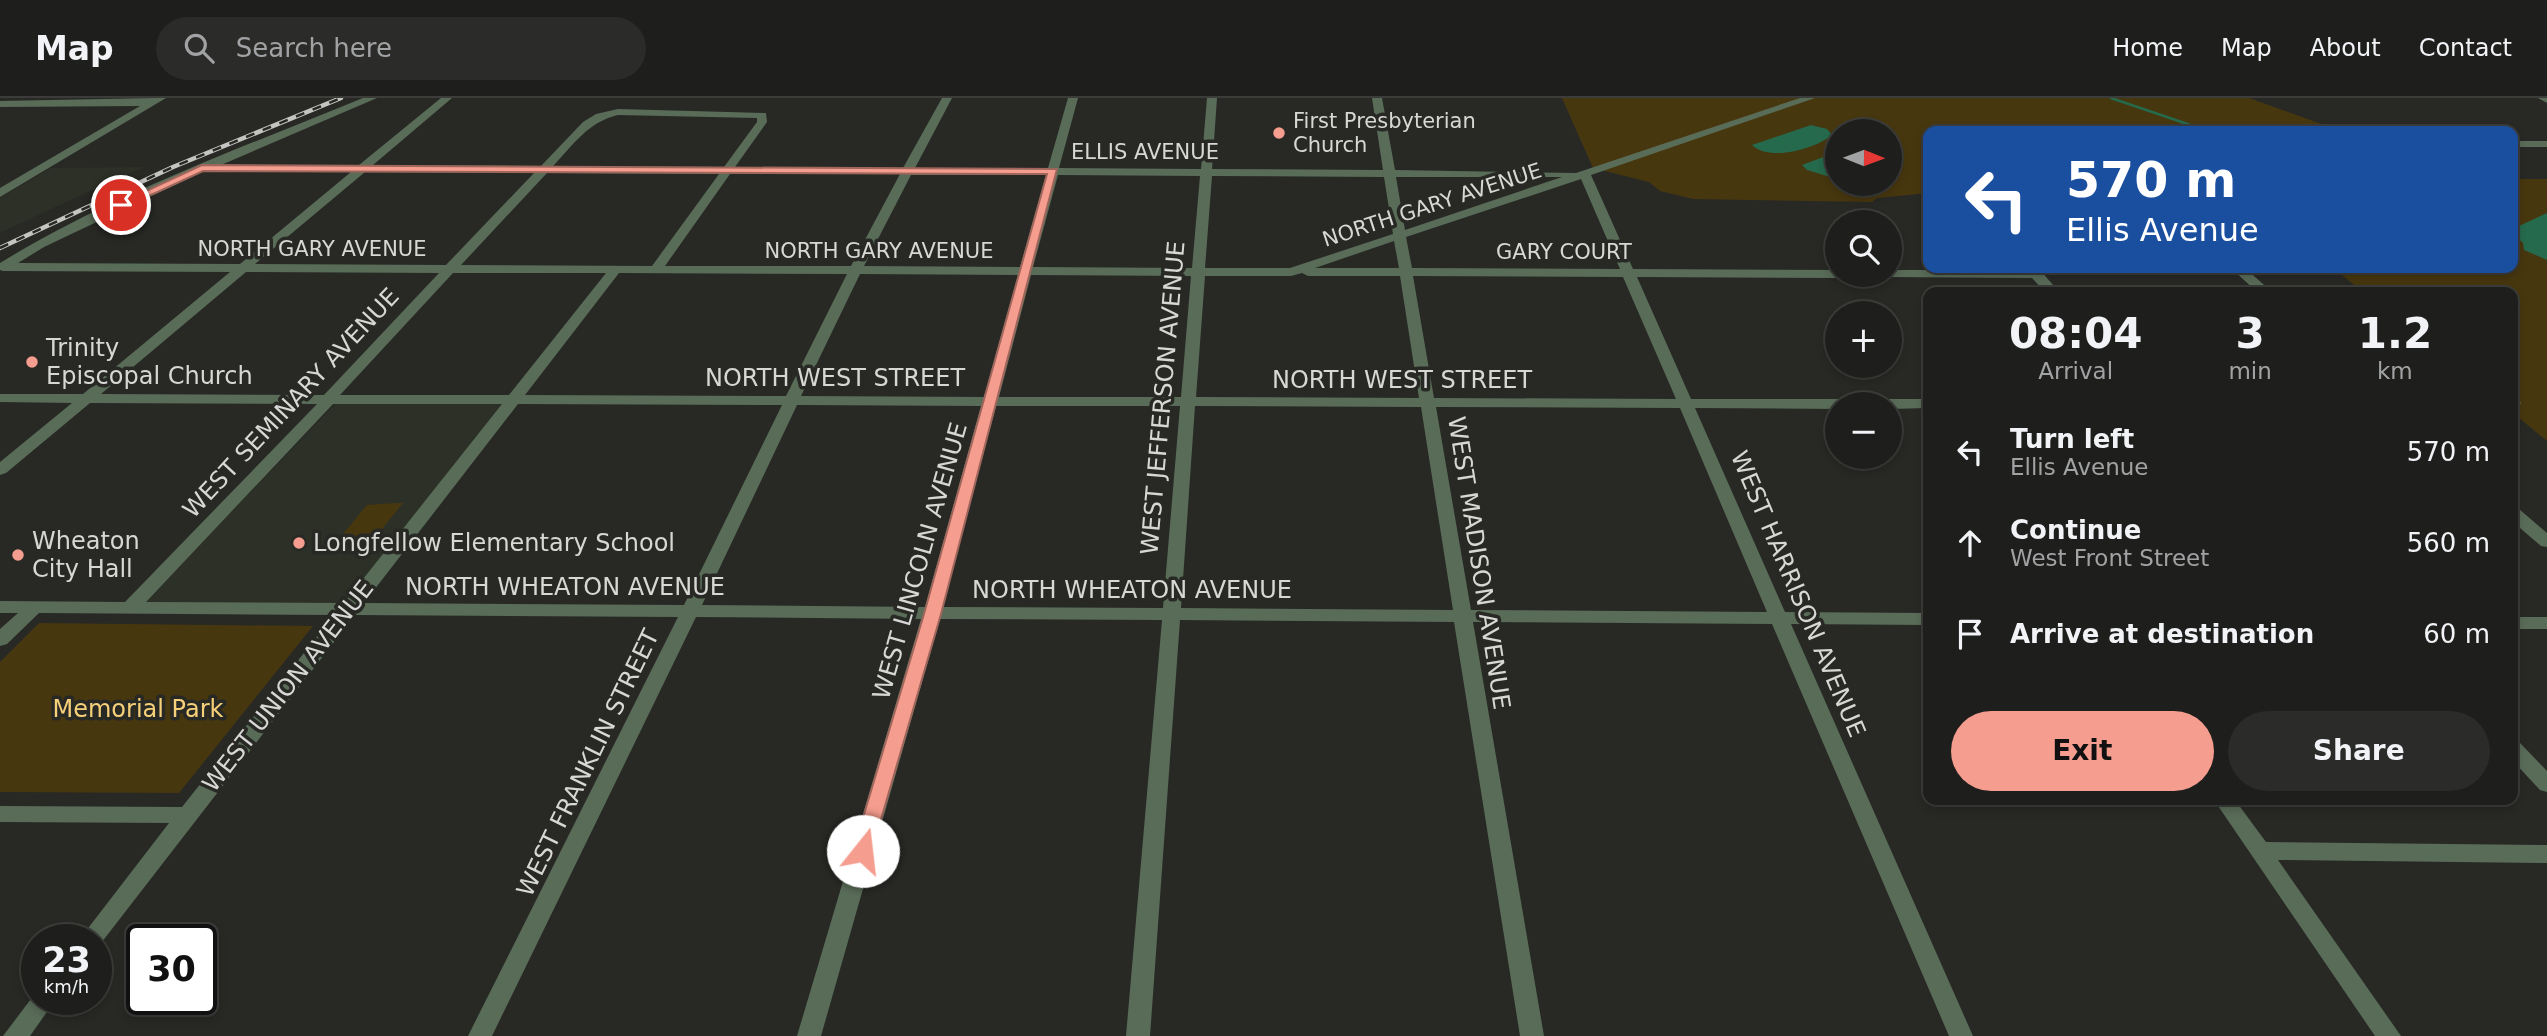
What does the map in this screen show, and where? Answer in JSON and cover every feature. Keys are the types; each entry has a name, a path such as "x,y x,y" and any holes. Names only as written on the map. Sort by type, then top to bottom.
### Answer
{"street":[{"path":"1,268 40,244 202,168 372,98"},
{"path":"0,470 447,98"},
{"name":"WEST FRANKLIN STREET","path":"480,1036 906,170 947,98"},
{"name":"WEST LINCOLN AVENUE","path":"809,1036 932,614 1073,98"},
{"name":"WEST JEFFERSON AVENUE","path":"1138,1036 1212,98"},
{"name":"WEST MADISON AVENUE","path":"1377,98 1532,1036"},
{"name":"NORTH GARY AVENUE","path":"1,268 1291,272 1810,98"},
{"path":"0,104 156,101"},
{"path":"0,193 156,101"},
{"name":"WEST SEMINARY AVENUE","path":"130,608 596,117 624,112 762,115 762,122 727,170"},
{"path":"2518,144 2547,144"},
{"name":"ELLIS AVENUE","path":"202,168 1585,174"},
{"path":"656,269 727,170"},
{"name":"WEST HARRISON AVENUE","path":"1585,174 1961,1036"},
{"name":"WEST UNION AVENUE","path":"102,924 616,269"},
{"name":"GARY COURT","path":"1291,272 1825,274"},
{"path":"2243,273 2259,287"},
{"path":"1902,274 2036,274 2048,287"},
{"name":"NORTH WEST STREET","path":"0,398 1825,404"},
{"path":"1902,404 1923,404"},
{"path":"2518,517 2547,542"},
{"name":"NORTH WHEATON AVENUE","path":"0,607 1923,620"},
{"path":"0,640 34,608"},
{"path":"2518,623 2547,624"},
{"path":"2518,753 2547,784"},
{"path":"2228,805 2389,1036"},
{"path":"0,814 188,814"},
{"path":"2260,851 2547,854"},
{"path":"15,1036 31,1015"}],"shaded area":[{"path":"1811,125 1825,128 1825,139 1792,152 1769,153 1752,145"},
{"path":"1825,156 1825,175 1807,170 1802,165"},
{"path":"144,167 0,233 0,198 51,168"},
{"path":"2547,213 2547,260 2524,250 2523,243 2518,238 2519,226"},
{"name":"Longfellow Elementary School","path":"337,402 509,402 346,605 143,604"}],"green space":[{"path":"1562,98 2249,98 2327,126 1923,126 1923,193 1902,196 1902,119 1825,119 1825,196 1897,196 1877,198 1872,202 1693,199 1660,191 1649,182 1593,168"},
{"path":"2518,179 2547,179 2547,441 2518,417 2518,287 2357,287 2339,273 2518,273"},
{"path":"403,503 373,540 338,540 367,505"},
{"name":"Memorial Park","path":"39,623 313,626 179,793 0,792 0,662"}],"waterway":[{"path":"2111,98 2193,126"}],"railway":[{"path":"0,248 173,167 341,98"}],"place":[{"name":"First Presbyterian Church","path":"1279,133"},
{"name":"Trinity Episcopal Church","path":"32,362"},
{"name":"Longfellow Elementary School","path":"299,543"},
{"name":"Wheaton City Hall","path":"18,555"}],"route":[{"path":"121,205 202,168 1053,171 932,614 863,851"}]}
